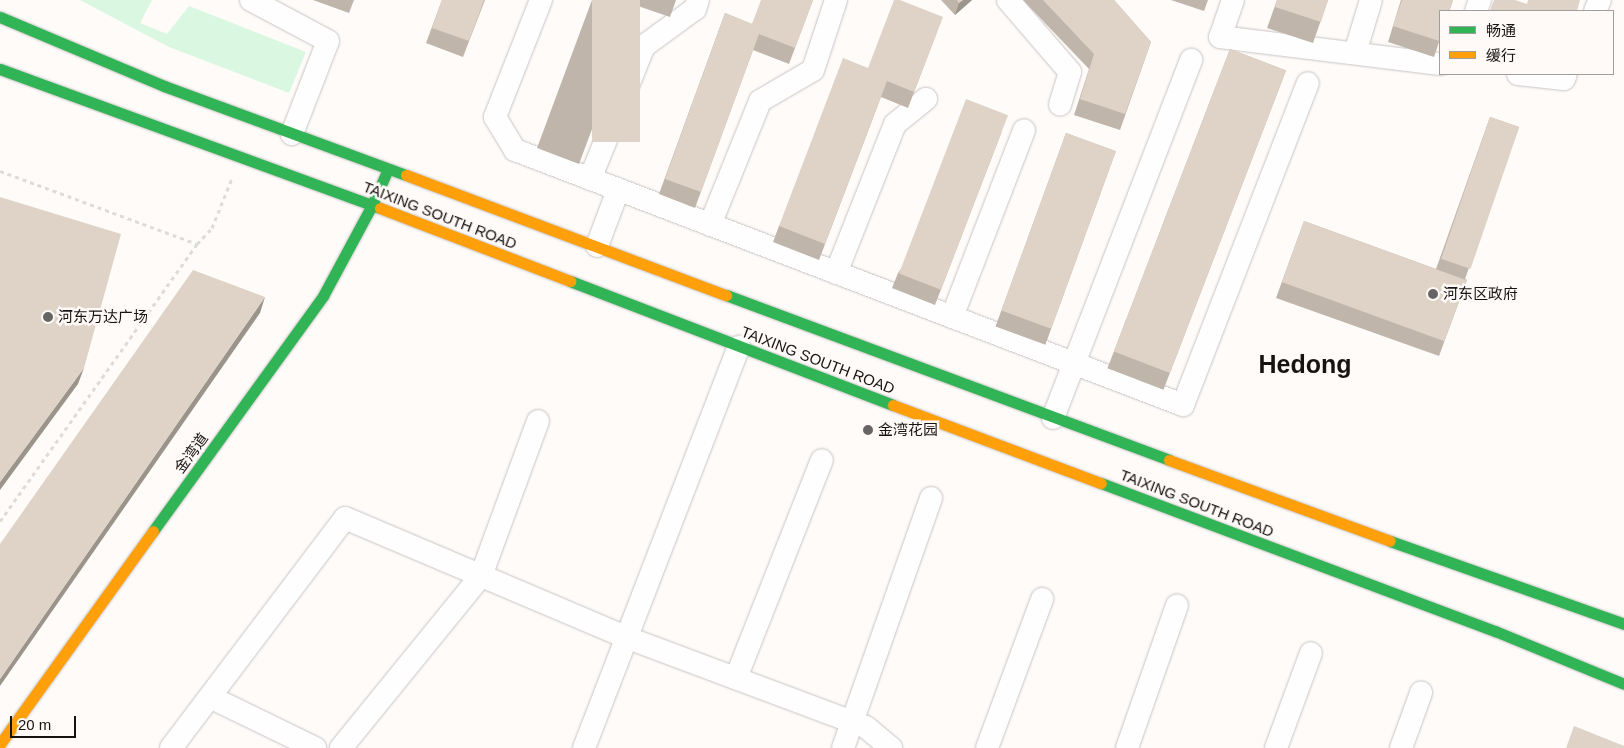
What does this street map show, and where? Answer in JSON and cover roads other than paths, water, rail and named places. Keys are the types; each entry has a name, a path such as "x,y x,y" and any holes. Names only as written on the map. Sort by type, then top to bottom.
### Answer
{"main road":[{"name":"TAIXING SOUTH ROAD","path":"0,17 164,86 292,134 597,246 1053,418 1405,547 1624,624"},
{"name":"TAIXING SOUTH ROAD","path":"0,69 372,205 739,347 1398,594 1624,684"},
{"name":"金湾道","path":"0,744 323,296 372,205 388,169"}],"street":[{"path":"251,0 328,40 292,134"},
{"path":"541,0 495,117 514,150 1183,405 1308,83"},
{"path":"590,179 644,46 695,9 698,0"},
{"path":"710,225 760,101 813,70 836,0"},
{"path":"1008,0 1070,72 1060,104"},
{"path":"1233,0 1220,37 1439,64"},
{"path":"1355,53 1371,0"},
{"path":"1053,418 1191,60"},
{"path":"1526,75 1564,80 1566,75"},
{"path":"836,273 895,124 926,99"},
{"path":"952,317 1024,130"},
{"path":"597,246 618,190"},
{"path":"584,748 739,347"},
{"path":"342,748 481,576 538,421"},
{"path":"736,678 822,460"},
{"path":"842,748 931,498"},
{"path":"171,748 345,518 628,638 866,727 891,748"},
{"path":"987,748 1042,599"},
{"path":"1127,748 1177,605"},
{"path":"1276,748 1311,654"},
{"path":"1401,748 1421,693"},
{"path":"210,697 291,743 315,748"}],"place":[{"name":"河东区政府","path":"1433,294"},
{"name":"河东万达广场","path":"48,317"},
{"name":"金湾花园","path":"868,430"}],"district":[{"name":"Hedong","path":"1305,364"}]}
